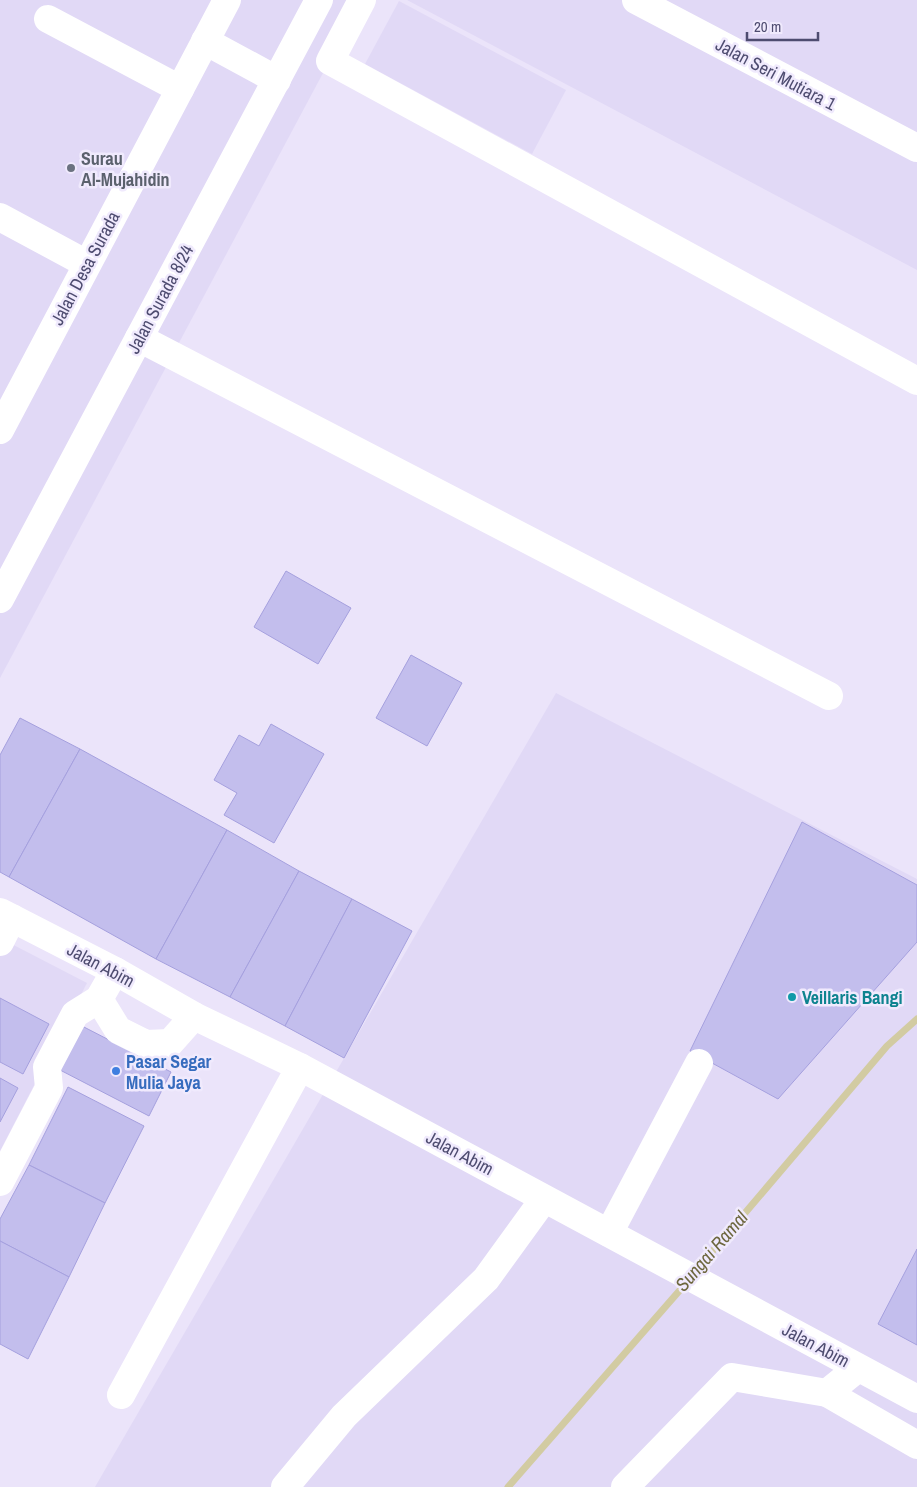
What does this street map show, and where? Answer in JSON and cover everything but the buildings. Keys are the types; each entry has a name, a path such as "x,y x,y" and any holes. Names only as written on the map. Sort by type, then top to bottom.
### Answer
{"street":[{"name":"Jalan Desa Surada","path":"2,422 226,0"},
{"name":"Jalan Surada 8/24","path":"0,599 319,0"},
{"path":"362,0 330,61 917,381"},
{"name":"Jalan Seri Mutiara 1","path":"636,0 917,148"},
{"path":"48,19 180,89"},
{"path":"205,41 277,80"},
{"path":"0,218 87,264"},
{"path":"139,338 829,696"},
{"path":"0,942 6,915"},
{"name":"Jalan Abim","path":"6,915 115,971 194,1016 300,1067 917,1398"},
{"path":"0,1182 49,1088 47,1067 75,1014 99,999 115,971"},
{"path":"99,999 118,1030 146,1044 170,1043 194,1016"},
{"path":"609,1233 699,1063"},
{"path":"121,1396 300,1067"},
{"path":"285,1487 344,1416 486,1279 544,1199"},
{"path":"827,1393 858,1368"},
{"path":"625,1487 732,1377 827,1393 917,1445"}],"shaded area":[{"path":"0,0 362,0 0,678"},
{"path":"407,0 917,0 917,270"},
{"path":"399,1 566,90 532,154 365,64"},
{"path":"556,693 917,879 917,1487 95,1487"},
{"path":"0,938 87,983 0,1151"}],"waterway":[{"name":"Sungai Ramal","path":"694,1273 887,1046 917,1019"},
{"name":"Sungai Ramal","path":"508,1487 687,1282"}],"place":[{"name":"Surau Al-Mujahidin","path":"71,168"},
{"name":"Veillaris Bangi","path":"792,997"},
{"name":"Pasar Segar Mulia Jaya","path":"116,1071"}]}
